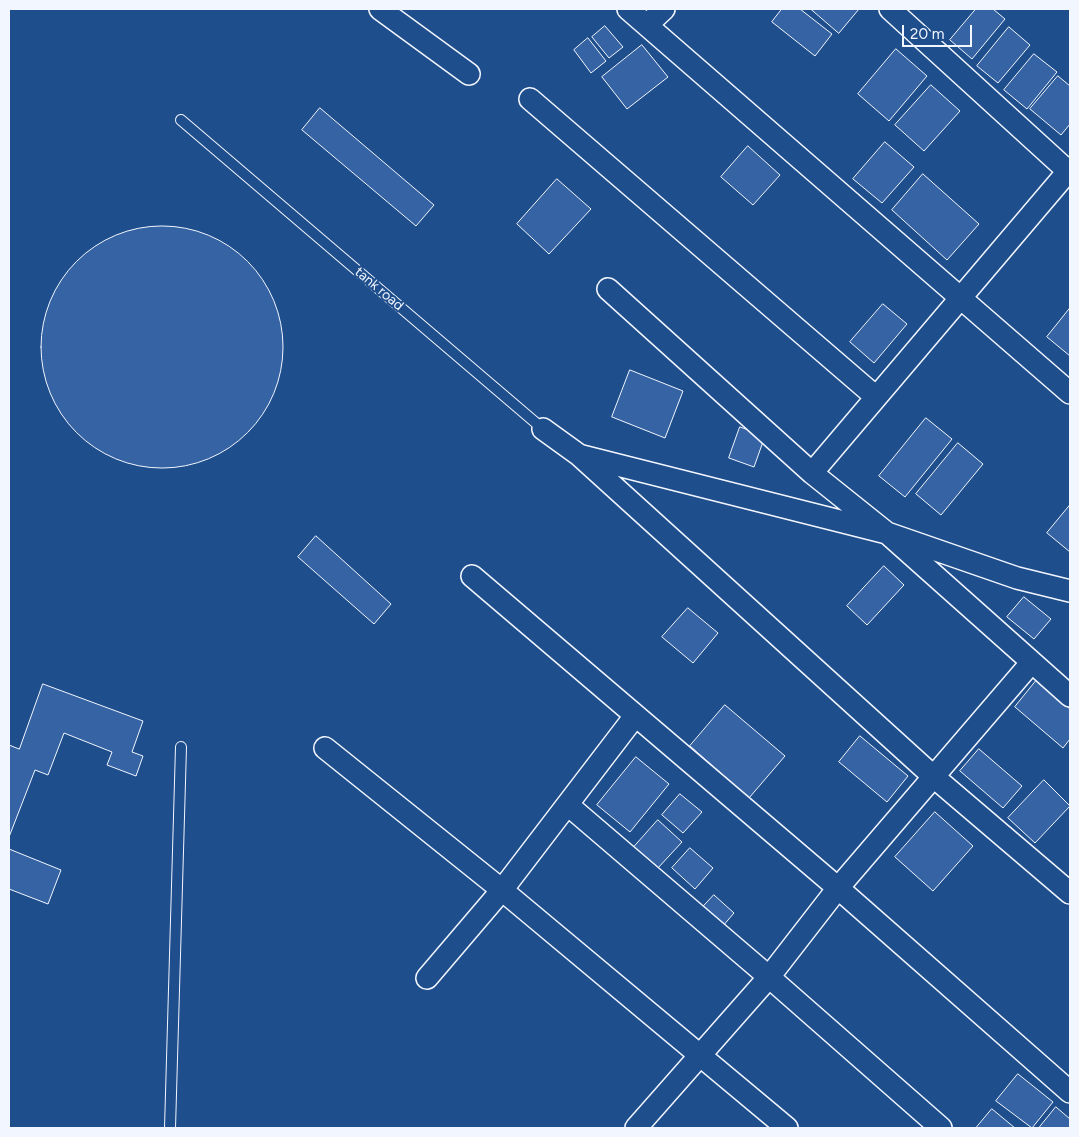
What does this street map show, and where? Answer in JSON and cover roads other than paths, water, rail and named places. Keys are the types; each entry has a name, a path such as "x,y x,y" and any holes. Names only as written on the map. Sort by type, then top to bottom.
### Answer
{"street":[{"path":"380,9 469,74"},
{"path":"628,9 1070,393"},
{"path":"647,26 664,9"},
{"path":"812,473 1070,171 890,9"},
{"path":"530,100 876,397"},
{"path":"608,288 812,473 887,533 1070,696"},
{"name":"tank road","path":"543,429 579,455 934,777 1070,893"},
{"path":"579,455 887,533 1016,578 1070,592"},
{"path":"472,576 838,888 1070,1092"},
{"path":"636,1128 770,977 838,888 1031,663"},
{"path":"426,978 502,890 635,716"},
{"path":"325,748 502,890 787,1128"},
{"path":"568,804 770,977 941,1128"}],"lane":[{"name":"tank road","path":"181,120 543,429"},
{"path":"170,1128 180,747"}]}
